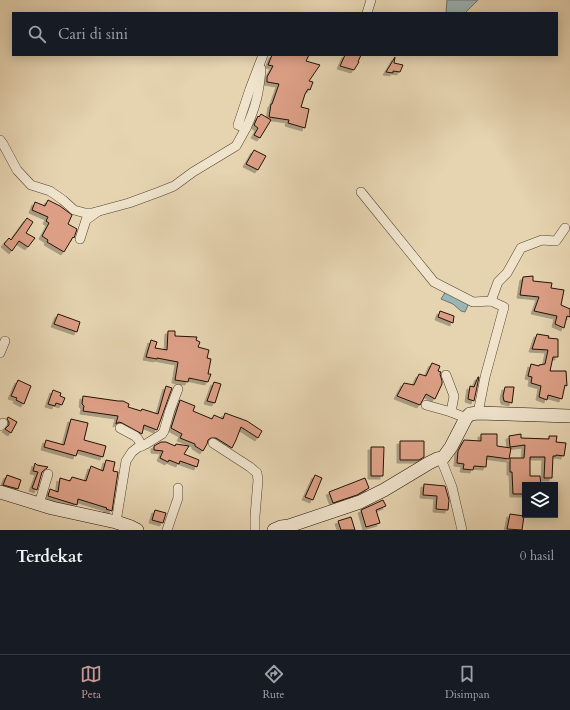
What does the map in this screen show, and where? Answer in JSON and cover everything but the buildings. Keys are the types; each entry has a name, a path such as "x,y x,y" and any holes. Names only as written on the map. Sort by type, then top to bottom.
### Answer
{"street":[{"path":"367,12 371,0"},
{"path":"0,140 17,170 31,186 50,191 74,210 85,213 98,212 174,186 193,172 236,146 246,128 238,125 262,56"},
{"path":"274,530 360,502 384,490 429,463 443,458 472,415 485,377 504,309 503,306 491,301 473,302 434,282 361,192"},
{"path":"80,240 86,220 98,212"},
{"path":"491,301 498,282 507,274 521,248 542,240 556,241 565,228"},
{"path":"0,353 5,341"},
{"path":"446,375 454,396 451,412"},
{"path":"116,522 126,461 132,452 162,434 178,390"},
{"path":"426,405 451,412 472,415 570,416"},
{"path":"120,428 135,436 142,446"},
{"path":"213,443 257,473 258,480 255,530"},
{"path":"440,459 452,487 462,530"},
{"path":"39,504 48,474"},
{"path":"167,530 178,498 178,488"},
{"path":"0,492 39,504 116,522 137,530"}],"water":[{"path":"447,0 478,0 466,12 446,12"},
{"path":"446,291 469,303 465,312 461,311 453,304 441,299"}]}
